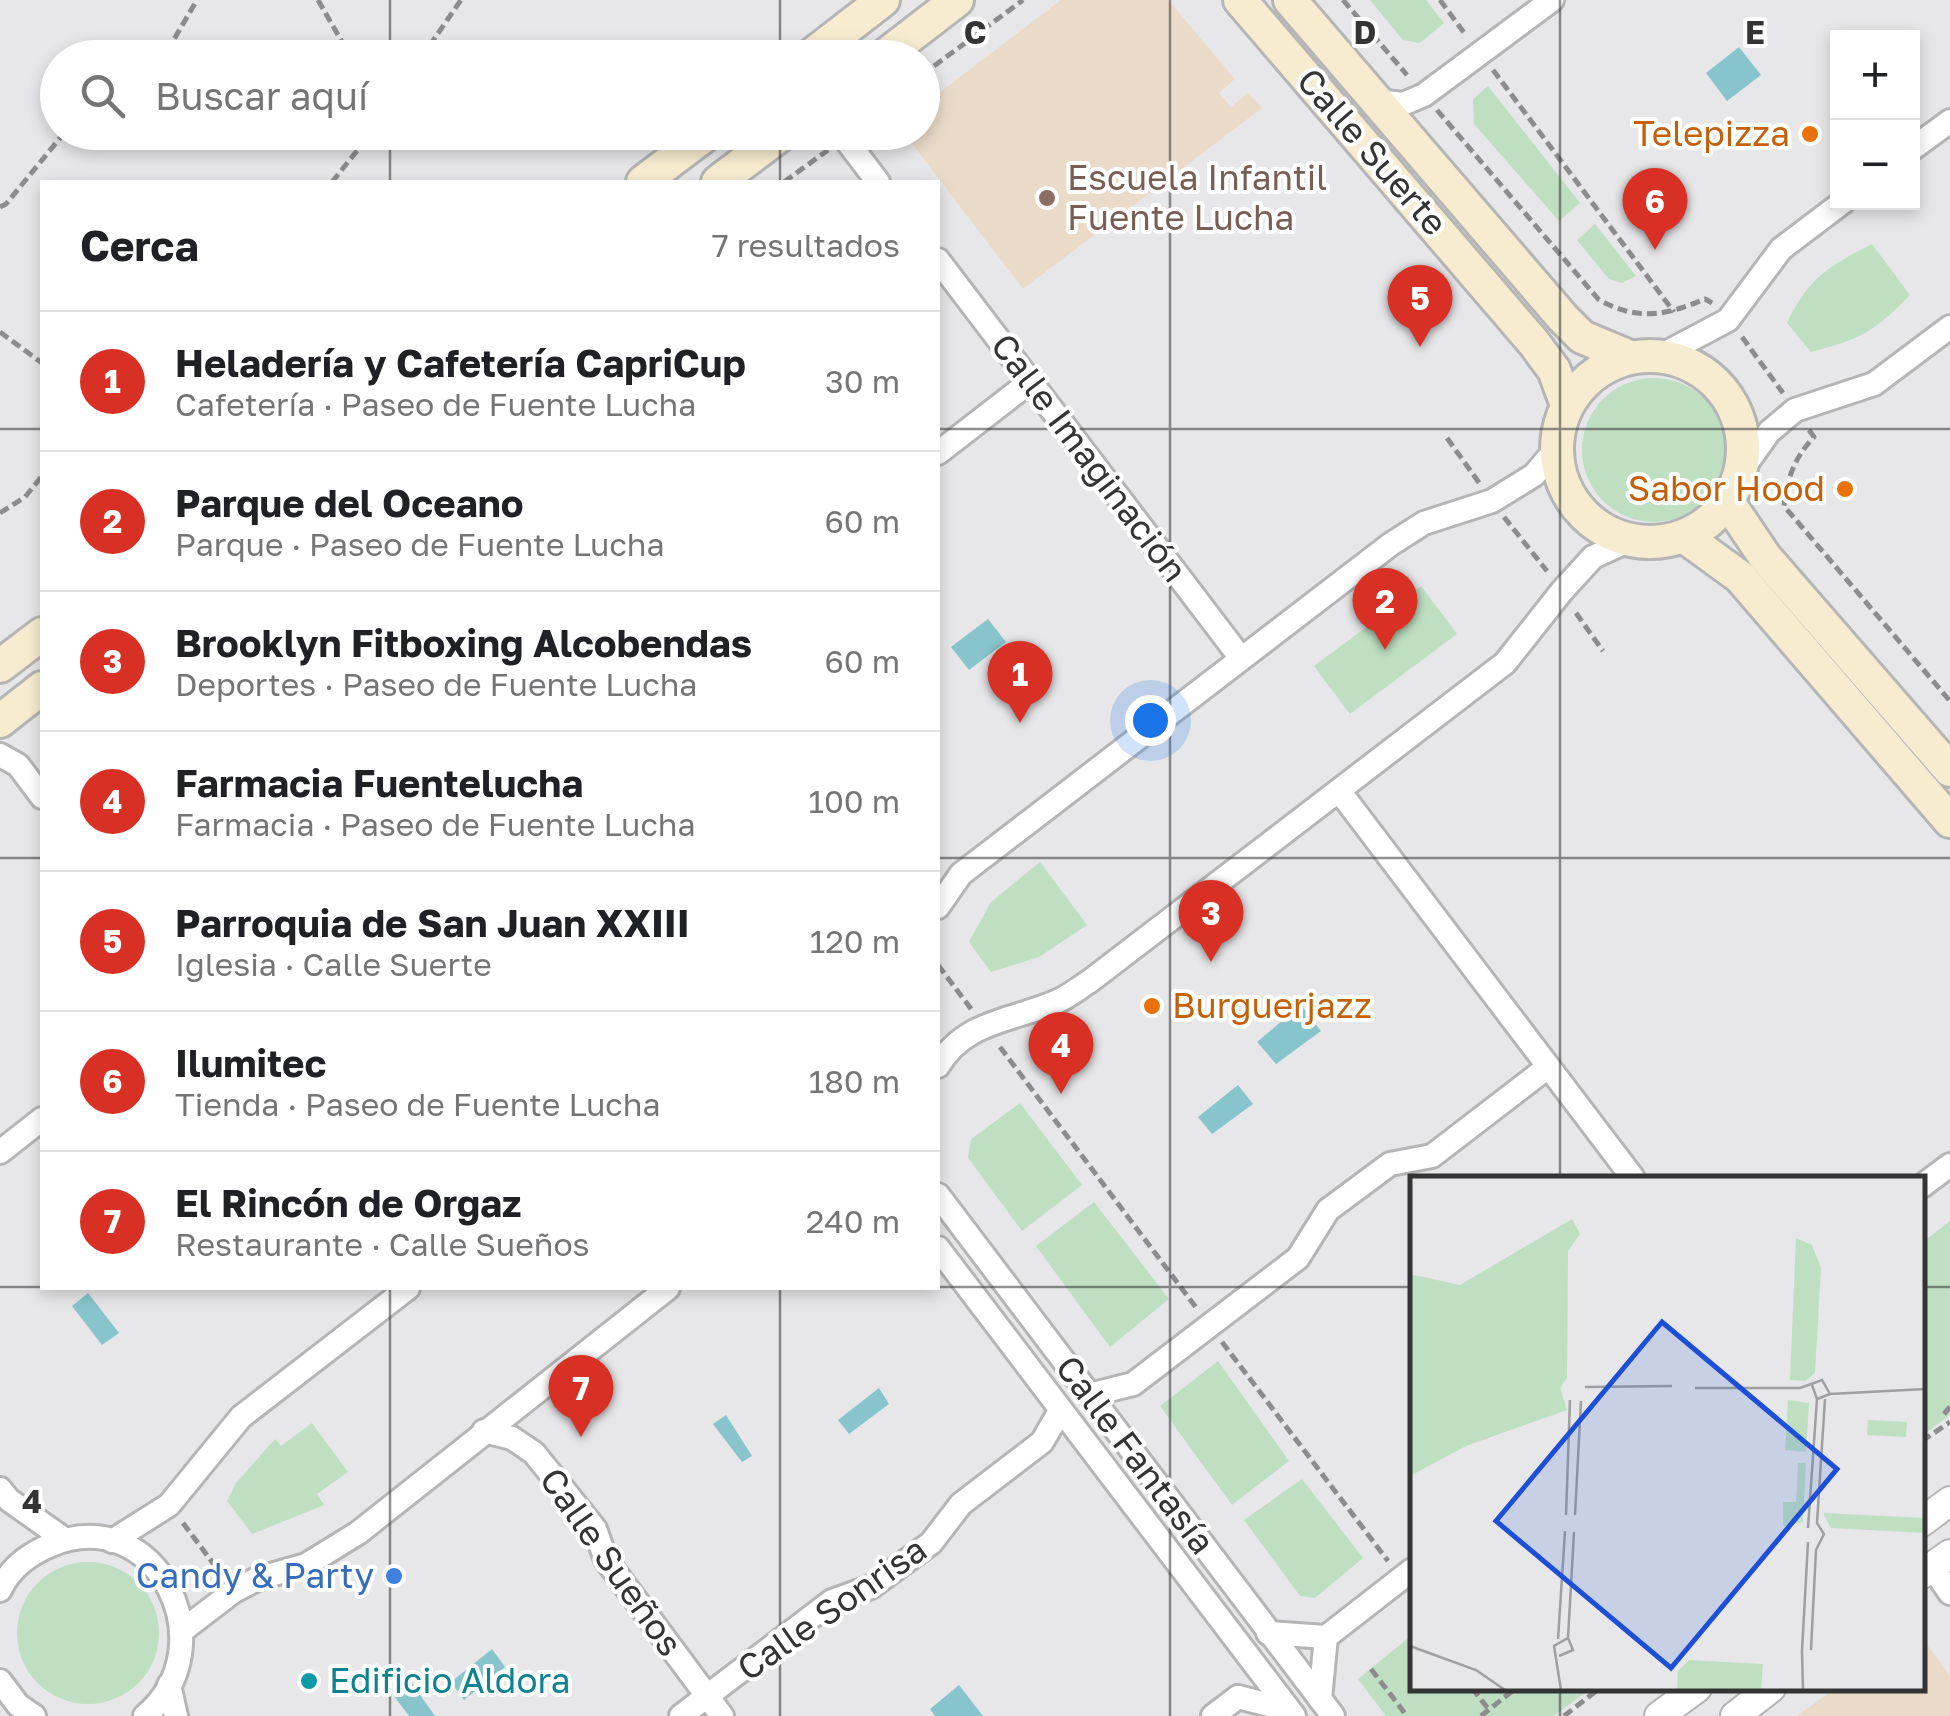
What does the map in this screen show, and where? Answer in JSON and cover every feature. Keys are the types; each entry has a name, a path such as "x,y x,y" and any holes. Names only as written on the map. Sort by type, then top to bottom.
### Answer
{"main road":[{"path":"831,40 883,0"},
{"path":"905,40 956,0"},
{"name":"Calle Suerte","path":"1240,0 1534,343 1554,370 1567,405"},
{"name":"Calle Suerte","path":"1290,0 1563,318 1582,337 1645,356"},
{"path":"646,180 685,150"},
{"path":"721,180 760,150"},
{"path":"1645,356 1697,368 1726,394 1742,431 1742,470 1728,502 1709,523 1684,537 1658,542 1630,540 1592,522 1566,489 1556,448 1567,405 1590,377 1609,365 1645,356"},
{"path":"1728,502 1765,558 1943,754"},
{"path":"1684,537 1740,576 1950,821"},
{"path":"0,666 40,636"},
{"path":"0,721 40,690"}],"street":[{"path":"1377,102 1404,104 1424,95 1552,0"},
{"path":"1920,143 1950,121"},
{"path":"853,150 876,180"},
{"path":"1645,356 1728,320 1781,250 1832,210"},
{"name":"Calle Imaginación","path":"940,263 1240,657"},
{"path":"1742,470 1770,432 1795,410 1874,384 1950,327"},
{"path":"940,451 1031,382"},
{"path":"940,904 960,874 1391,544 1424,523 1492,501 1534,475 1556,448"},
{"path":"940,1063 948,1050 983,1025 1058,1002 1090,981 1340,792 1504,663 1594,557 1630,540"},
{"path":"0,755 18,765 40,794"},
{"path":"1340,792 1631,1176"},
{"path":"1089,1394 1133,1384 1298,1258 1328,1210 1390,1164 1432,1156 1548,1067"},
{"path":"0,1152 40,1121"},
{"path":"1925,1184 1950,1166"},
{"name":"Calle Fantasía","path":"940,1197 1326,1708"},
{"name":"Calle Fantasía","path":"940,1251 1292,1713"},
{"path":"182,1630 234,1591 257,1579 306,1565 358,1533 665,1290"},
{"path":"112,1541 168,1505 241,1416 397,1292"},
{"name":"Calle Sonrisa","path":"681,1716 832,1601 871,1588 931,1543 961,1504 1042,1442 1060,1411"},
{"name":"Calle Sueños","path":"484,1430 512,1438 534,1453 595,1529 606,1560 722,1716"},
{"path":"0,1489 9,1500 64,1539"},
{"path":"1925,1520 1950,1501"},
{"path":"2,1576 32,1552 64,1539 88,1537 112,1541 139,1553 162,1574 176,1600 182,1630 180,1658 169,1685 145,1716"},
{"path":"1935,1565 1950,1593"},
{"path":"1268,1632 1326,1637 1407,1575"},
{"path":"1326,1637 1326,1708"},
{"path":"1213,1716 1238,1697 1246,1652"},
{"path":"0,1681 18,1705 34,1716"},
{"path":"169,1685 176,1716"},
{"path":"1659,1716 1692,1691"},
{"path":"1735,1716 1767,1691"},
{"path":"1238,1697 1292,1713"}],"path":[{"path":"174,40 197,0"},
{"path":"318,0 341,40"},
{"path":"434,40 461,0"},
{"path":"940,62 1023,0"},
{"path":"1440,0 1674,312"},
{"path":"0,207 50,150"},
{"path":"334,180 357,150"},
{"path":"786,180 823,150"},
{"path":"0,332 40,362"},
{"path":"1447,438 1603,652"},
{"path":"0,513 25,497 40,478"},
{"path":"940,968 1210,1326 1407,1575"},
{"path":"1944,1414 1950,1407"},
{"path":"1925,1439 1950,1422"},
{"path":"168,1505 234,1591"},
{"path":"1372,1668 1408,1716"},
{"path":"1474,1691 1489,1710"},
{"path":"1481,1716 1512,1691"},
{"path":"1564,1716 1596,1691"}],"shaded area":[{"name":"Escuela Infantil Fuente Lucha","path":"1061,0 1168,0 1235,79 1219,93 1231,107 1248,93 1262,108 1023,289 917,150 940,150 940,92"},
{"path":"1925,1642 1950,1676 1950,1716 1797,1716 1831,1691 1925,1691"}],"green space":[{"path":"1370,0 1426,0 1444,23 1420,43 1403,40"},
{"path":"1488,86 1580,203 1559,221 1474,124 1473,99"},
{"path":"1595,224 1636,276 1622,283 1609,279 1577,240"},
{"path":"1872,244 1910,295 1866,332 1811,352 1787,323 1795,308 1821,275"},
{"path":"1654,378 1682,384 1705,399 1720,422 1726,450 1720,478 1705,501 1682,516 1654,522 1626,516 1603,501 1588,478 1582,450 1588,422 1603,399 1626,384"},
{"path":"1421,586 1457,634 1350,714 1314,666"},
{"path":"1040,862 1087,925 1039,957 991,972 969,942 991,902"},
{"path":"1020,1103 1082,1185 1022,1231 968,1158 971,1139"},
{"path":"1094,1202 1169,1299 1110,1347 1036,1246"},
{"path":"1950,1221 1950,1415 1925,1434 1925,1240"},
{"path":"1218,1361 1289,1461 1232,1505 1160,1406"},
{"path":"312,1423 348,1472 317,1494 324,1505 252,1534 227,1501 236,1483 275,1439 281,1446"},
{"path":"1302,1479 1363,1558 1315,1598 1300,1596 1244,1520"},
{"path":"88,1562 115,1567 138,1583 154,1606 159,1633 154,1660 138,1683 115,1699 88,1704 61,1699 38,1683 22,1660 17,1633 22,1606 38,1583 61,1567"},
{"path":"1410,1637 1410,1691 1587,1691 1554,1716 1386,1716 1358,1679"}],"water":[{"path":"1739,47 1761,75 1727,101 1706,73"},
{"path":"988,619 1006,642 969,670 951,647"},
{"path":"1301,1005 1321,1031 1276,1064 1257,1042"},
{"path":"1238,1085 1253,1104 1212,1134 1198,1117"},
{"path":"88,1293 119,1333 102,1345 72,1306"},
{"path":"879,1388 889,1404 849,1434 838,1420"},
{"path":"726,1415 752,1456 742,1462 713,1424"},
{"path":"492,1649 505,1667 464,1700 451,1682"},
{"path":"411,1682 435,1716 409,1716 394,1696"},
{"path":"959,1685 983,1716 935,1716 930,1709"}],"place":[{"name":"Telepizza","path":"1810,134"},
{"name":"Escuela Infantil Fuente Lucha","path":"1047,198"},
{"name":"Ilumitec","path":"1655,250"},
{"name":"Parroquia de San Juan XXIII","path":"1420,347"},
{"name":"Sabor Hood","path":"1845,489"},
{"name":"Parque del Oceano","path":"1385,650"},
{"name":"Heladería y Cafetería CapriCup","path":"1020,723"},
{"name":"Brooklyn Fitboxing Alcobendas","path":"1211,962"},
{"name":"Burguerjazz","path":"1152,1006"},
{"name":"Farmacia Fuentelucha","path":"1061,1094"},
{"name":"El Rincón de Orgaz","path":"581,1437"},
{"name":"Candy & Party","path":"394,1576"},
{"name":"Edificio Aldora","path":"309,1681"}]}
